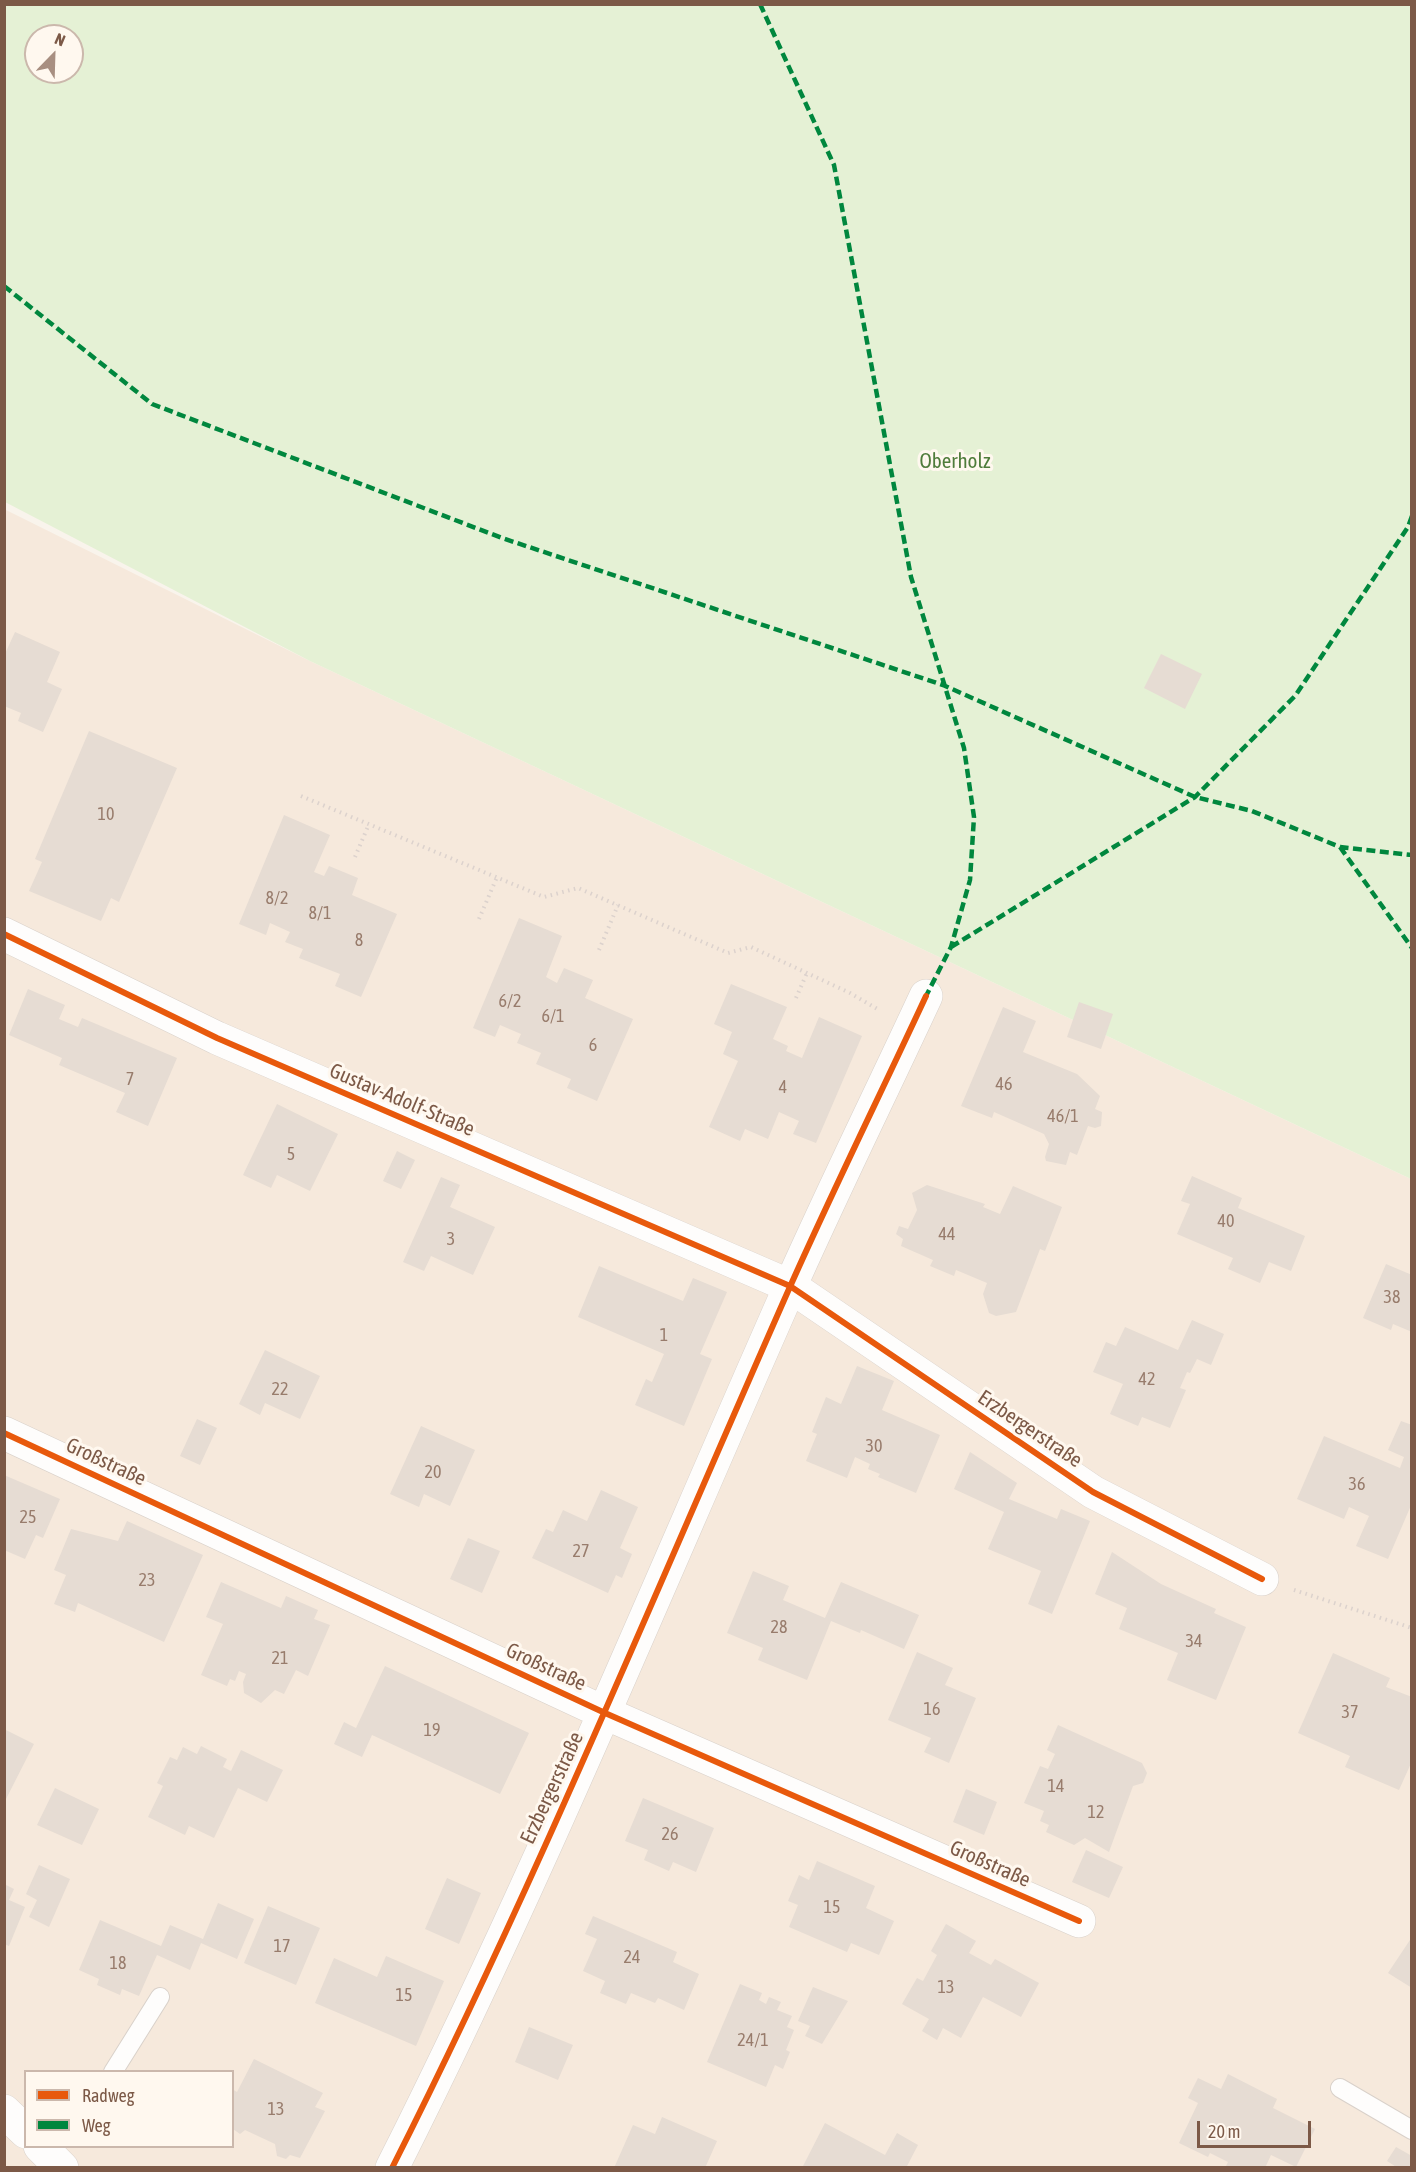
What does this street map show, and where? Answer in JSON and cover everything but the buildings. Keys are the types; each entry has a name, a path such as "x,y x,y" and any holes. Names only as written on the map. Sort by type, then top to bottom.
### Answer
{"street":[{"name":"Gustav-Adolf-Straße","path":"4,934 217,1038 790,1286"},
{"name":"Erzbergerstraße","path":"392,2168 464,2025 606,1713 790,1286 926,996"},
{"name":"Erzbergerstraße","path":"790,1286 1093,1492 1262,1579"},
{"name":"Großstraße","path":"4,1433 606,1713 1079,1921"},
{"path":"4,2111 24,2130"}],"lane":[{"path":"114,2070 160,1997"},
{"path":"1340,2088 1412,2130"}],"path":[{"path":"301,796 544,897 578,888 728,953 751,947 850,993 911,1029"},
{"path":"355,857 369,824"},
{"path":"480,919 497,878"},
{"path":"600,950 618,905"},
{"path":"796,998 807,973"},
{"path":"1262,1579 1412,1628"}],"shaded area":[{"path":"4,509 310,661 1411,1179 1411,2167 5,2167"}],"green space":[{"name":"Oberholz","path":"4,5 1411,5 1411,1179 310,661 5,502"}],"marked path":[{"path":"760,4 834,165 911,577 964,748 974,817 970,880 951,947 926,996"},
{"path":"4,286 152,404 502,538 943,685 1195,797 1252,811 1340,847 1412,855"},
{"path":"951,947 1195,797 1295,696 1408,527 1412,516"},
{"path":"1340,847 1412,948"}],"cycle path":[{"path":"4,934 217,1038 790,1286 1093,1492 1262,1579"},
{"path":"392,2168 497,1951 789,1289 926,996"},
{"path":"4,1433 605,1713 1079,1921"}]}
